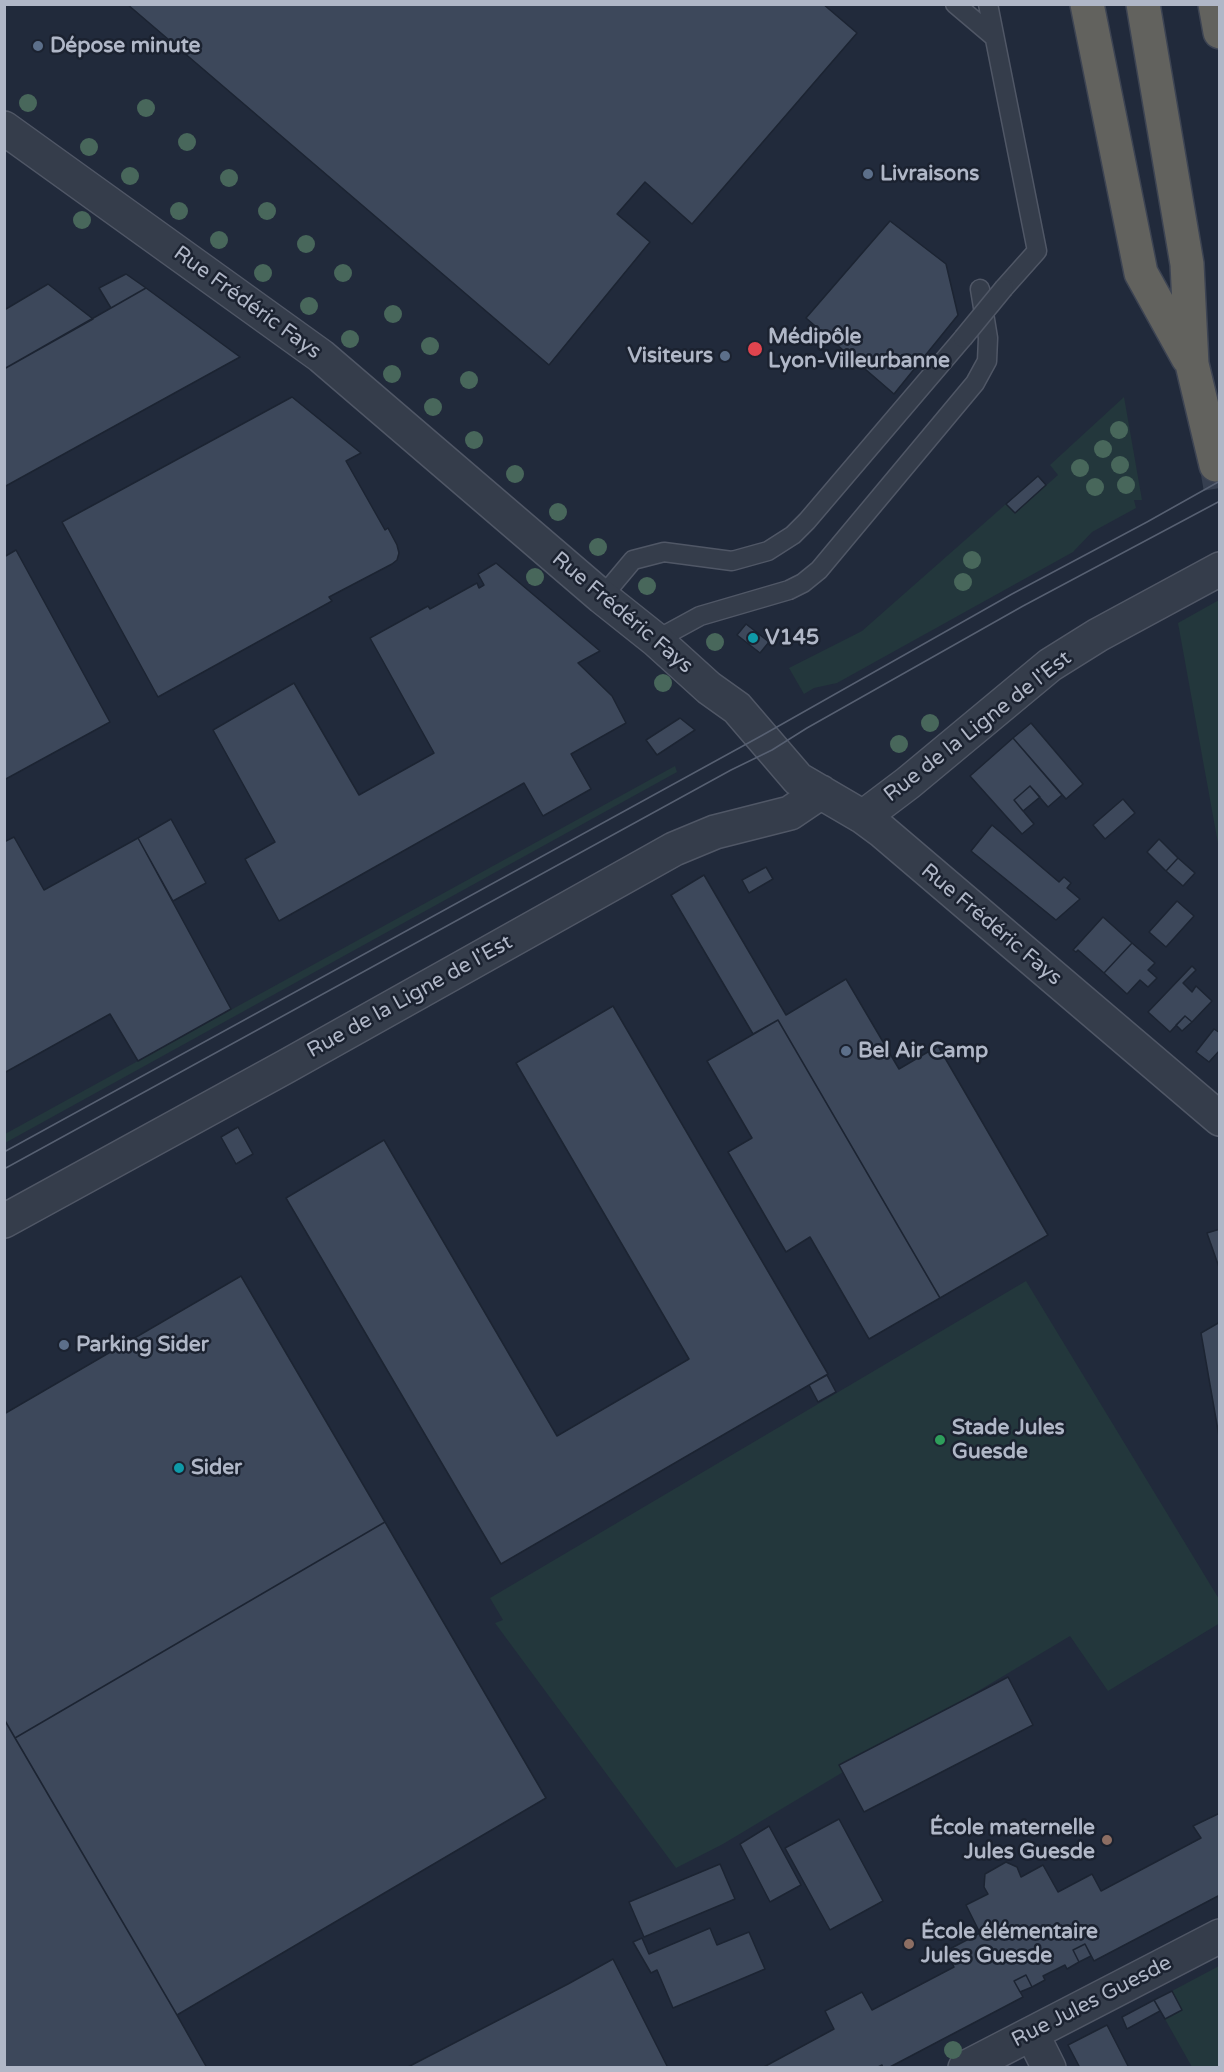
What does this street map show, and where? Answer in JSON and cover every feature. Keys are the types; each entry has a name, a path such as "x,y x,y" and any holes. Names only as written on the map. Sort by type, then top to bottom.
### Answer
{"highway":[{"path":"1087,4 1141,273 1192,364"},
{"path":"1143,4 1187,264 1192,364 1216,465"},
{"path":"1215,4 1220,32"}],"street":[{"name":"Rue Frédéric Fays","path":"4,128 321,356 602,597 656,640 709,688 737,708 798,779 863,817 1220,1119"},
{"name":"Rue de la Ligne de l'Est","path":"863,817 908,783 1050,665 1098,635 1220,570"},
{"name":"Rue de la Ligne de l'Est","path":"4,1221 674,849 715,832 790,813 821,792"},
{"name":"Rue Jules Guesde","path":"965,2067 1220,1936"},
{"path":"1032,2034 1049,2067"}],"lane":[{"path":"955,4 994,37"},
{"path":"602,597 633,560 642,557 664,552 732,561 768,551 793,535 1037,251 988,4"},
{"path":"656,640 700,616 789,590 803,583 819,570 975,383 987,361 988,338 980,289"}],"green space":[{"path":"1124,397 1142,500 1134,500 1136,508 1092,532 1073,552 837,683 814,688 804,694 789,668 862,631 1006,504 1015,513 1058,475 1050,465"},
{"path":"1219,600 1219,849 1178,623"},
{"path":"675,766 677,772 5,1143 5,1134"},
{"name":"Stade Jules Guesde","path":"1026,1281 1219,1599 1220,1623 1108,1691 1070,1636 723,1844 676,1868 495,1623 503,1620 490,1598"},
{"path":"1219,1966 1219,2067 1192,2067 1165,2019 1182,2010 1172,1991"}],"building":[{"path":"127,4 823,4 857,33 692,224 645,182 617,214 650,242 549,365"},
{"path":"890,221 946,264 958,315 894,394 806,318"},
{"path":"126,274 146,288 111,308 99,288"},
{"path":"48,284 93,319 4,369 4,307 6,309"},
{"path":"146,288 240,357 4,487 4,369"},
{"path":"292,397 361,453 346,461 385,530 388,528 397,545 399,553 397,560 329,597 332,601 158,697 62,522"},
{"path":"1038,476 1046,485 1015,513 1006,504"},
{"path":"16,550 110,722 4,780 4,557"},
{"path":"496,563 600,651 578,663 612,696 626,723 571,754 591,789 543,816 524,783 279,921 245,859 275,842 213,730 294,683 359,795 434,753 370,638 428,606 430,609 477,583 479,588 484,585 478,574"},
{"name":"V145","path":"746,624 769,642 760,653 737,635"},
{"path":"680,718 695,730 657,755 646,740"},
{"path":"1031,723 1083,784 1066,799 1013,738"},
{"path":"1013,738 1062,795 1048,807 1030,786 1014,800 1034,824 1022,834 970,776"},
{"path":"1030,786 1040,797 1023,811 1014,800"},
{"path":"1123,799 1135,813 1105,839 1093,825"},
{"path":"171,819 206,883 173,901 138,838"},
{"path":"992,825 1059,882 1064,877 1071,883 1067,888 1080,899 1056,920 971,851"},
{"path":"14,837 44,890 138,838 231,1009 138,1061 110,1014 4,1073 4,842"},
{"path":"1159,839 1178,858 1166,871 1147,852"},
{"path":"1178,858 1195,873 1183,886 1166,871"},
{"path":"766,867 773,879 749,893 742,880"},
{"path":"704,875 786,1015 846,979 899,1069 938,1046 1048,1235 940,1298 778,1020 753,1034 671,895"},
{"path":"1177,901 1194,916 1166,947 1149,932"},
{"path":"1103,917 1132,943 1104,973 1078,950 1076,952 1073,950"},
{"path":"1132,943 1155,963 1148,970 1157,978 1148,987 1140,980 1127,994 1104,973"},
{"path":"1192,966 1196,970 1183,983 1192,992 1196,986 1212,1001 1192,1022 1185,1016 1170,1032 1148,1012"},
{"path":"613,1006 828,1374 501,1564 286,1198 384,1140 557,1436 689,1359 516,1063"},
{"path":"1185,1016 1192,1022 1182,1031 1176,1025"},
{"path":"778,1020 940,1298 869,1339 810,1237 786,1252 728,1152 752,1138 707,1061"},
{"path":"1214,1029 1220,1033 1220,1050 1209,1062 1196,1052"},
{"path":"238,1127 253,1154 236,1164 221,1137"},
{"path":"1220,1229 1220,1270 1207,1233"},
{"name":"Sider","path":"241,1276 385,1522 15,1738 4,1719 4,1414"},
{"path":"1220,1322 1220,1442 1201,1333"},
{"path":"827,1375 836,1392 818,1402 809,1385"},
{"path":"385,1522 546,1798 177,2015 15,1738"},
{"path":"1008,1677 1033,1725 864,1812 839,1765"},
{"path":"4,1719 177,2015 207,2068 4,2068"},
{"path":"1220,1813 1220,1895 1094,1961 1085,1944 1073,1950 1079,1962 1067,1969 1065,1965 1043,1976 1045,1980 1032,1987 1026,1975 1014,1981 1023,1997 888,2068 883,2068 882,2065 876,2068 762,2068 834,2029 825,2011 862,1992 872,2010 954,1967 946,1951 980,1933 966,1905 988,1894 984,1887 985,1874 1006,1862 1017,1867 1021,1877 1043,1865 1058,1892 1092,1874 1101,1891 1201,1838 1193,1826"},
{"path":"839,1819 883,1901 830,1930 785,1848"},
{"path":"769,1826 801,1885 770,1902 740,1844"},
{"path":"720,1864 735,1899 644,1937 629,1902"},
{"path":"710,1928 717,1945 749,1932 765,1969 673,2008 657,1970 651,1973 633,1942 642,1938 649,1954"},
{"path":"1085,1944 1091,1956 1079,1962 1073,1950"},
{"path":"613,1959 668,2068 406,2068 568,1984"},
{"path":"1026,1975 1032,1987 1020,1992 1014,1981"},
{"path":"1172,1991 1182,2010 1165,2019 1154,2000"},
{"path":"1154,2000 1160,2011 1127,2029 1122,2017"},
{"path":"1107,2025 1129,2068 1080,2068 1068,2045"}],"tunnel":[{"path":"1216,465 1220,488"}],"tram line":[{"path":"4,1152 1220,481"},
{"path":"4,1169 731,770 772,750 1023,606 1220,501"}],"place":[{"name":"Dépose minute","path":"38,46"},
{"name":"Livraisons","path":"868,174"},
{"name":"Médipôle Lyon-Villeurbanne","path":"755,349"},
{"name":"Visiteurs","path":"725,356"},
{"name":"V145","path":"753,638"},
{"name":"Bel Air Camp","path":"846,1051"},
{"name":"Parking Sider","path":"64,1345"},
{"name":"Stade Jules Guesde","path":"940,1440"},
{"name":"Sider","path":"179,1468"},
{"name":"École maternelle Jules Guesde","path":"1107,1840"},
{"name":"École élémentaire Jules Guesde","path":"909,1944"}]}
